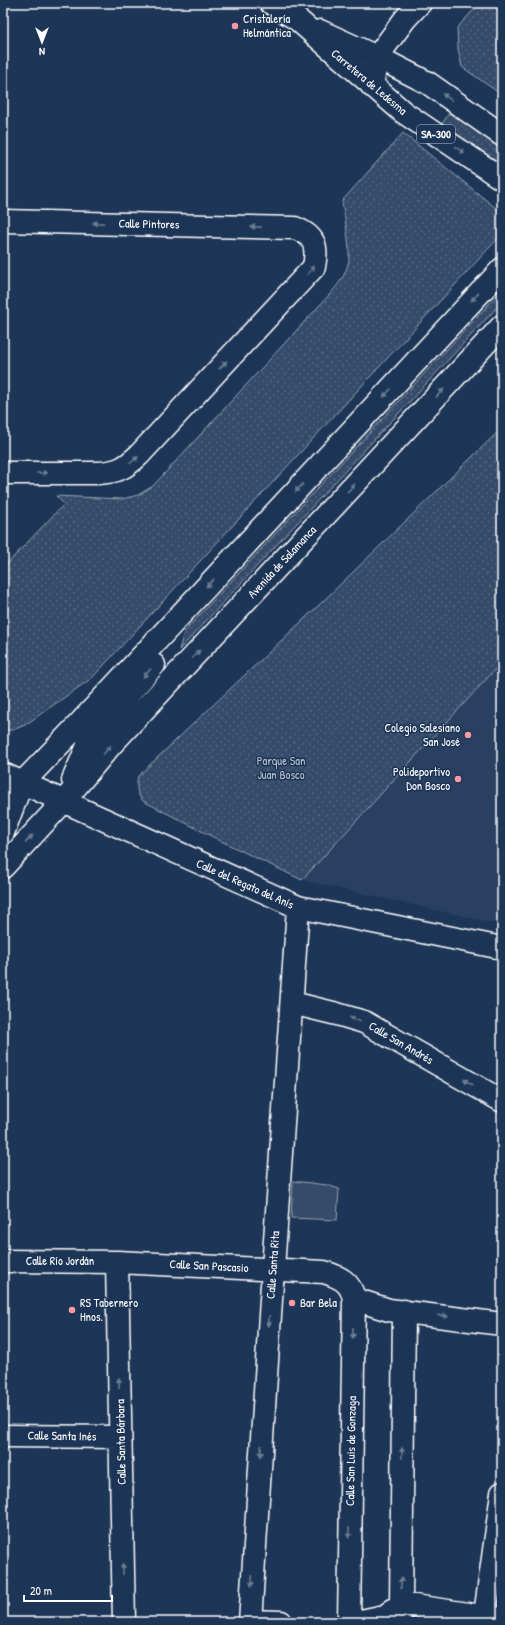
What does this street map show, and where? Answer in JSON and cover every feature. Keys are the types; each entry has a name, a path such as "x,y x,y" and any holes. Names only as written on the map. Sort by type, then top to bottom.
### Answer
{"main road":[{"name":"Carretera de Ledesma","path":"271,3 298,20 428,83 502,135"},
{"path":"372,86 377,57 420,3"},
{"name":"Carretera de Ledesma","path":"298,20 403,112 502,179"},
{"name":"Calle Pintores","path":"3,221 295,228 306,232 313,240 317,253 314,267 139,455 126,467 114,472 98,473 3,473"},
{"name":"Avenida de Salamanca","path":"3,803 12,778 79,724 502,269"},
{"name":"Avenida de Salamanca","path":"3,867 64,801 110,746 502,326"},
{"name":"Avenida de Salamanca","path":"64,801 93,734 156,663 170,626"},
{"name":"Avenida de Salamanca","path":"3,833 12,778"},
{"name":"Calle del Regato del Anís","path":"12,778 298,908 502,948"},
{"name":"Calle Santa Rita","path":"250,1622 272,1269 298,908"},
{"name":"Calle San Andrés","path":"292,1003 364,1022 502,1101"},
{"name":"Calle Río Jordán","path":"3,1261 117,1262"},
{"name":"Calle San Pascasio","path":"117,1262 324,1272 350,1291 389,1310 502,1324"},
{"name":"Calle Santa Bárbara","path":"117,1262 124,1622"},
{"name":"Calle San Luis de Gonzaga","path":"349,1622 350,1291"},
{"path":"400,1613 404,1311"},
{"name":"Calle Santa Inés","path":"3,1436 120,1437"},
{"path":"356,1622 400,1613 490,1619 502,1492"},
{"path":"250,1622 281,1622"}],"shaded area":[{"name":"Colegio Salesiano San José","path":"502,662 502,925 302,880 367,809"}],"green space":[{"path":"480,3 502,3 502,95 462,67 458,49 457,28"},
{"path":"449,113 502,148 501,164 442,124"},
{"path":"403,133 502,213 502,234 92,678 25,725 13,730 3,730 3,568 64,504 56,496 122,499 138,495 153,486 330,294 343,276 347,268 349,258 342,201"},
{"path":"502,290 502,302 179,650 184,632"},
{"name":"Parque San Juan Bosco","path":"502,428 502,662 302,880 143,801 137,789 138,776 319,605"},
{"path":"293,1181 327,1185 339,1189 337,1220 291,1218"}],"place":[{"name":"Cristalería Helmántica","path":"235,26"},
{"name":"Colegio Salesiano San José","path":"468,735"},
{"name":"Polideportivo Don Bosco","path":"458,779"},
{"name":"Bar Bela","path":"292,1303"},
{"name":"RS Tabernero Hnos.","path":"72,1310"}]}
